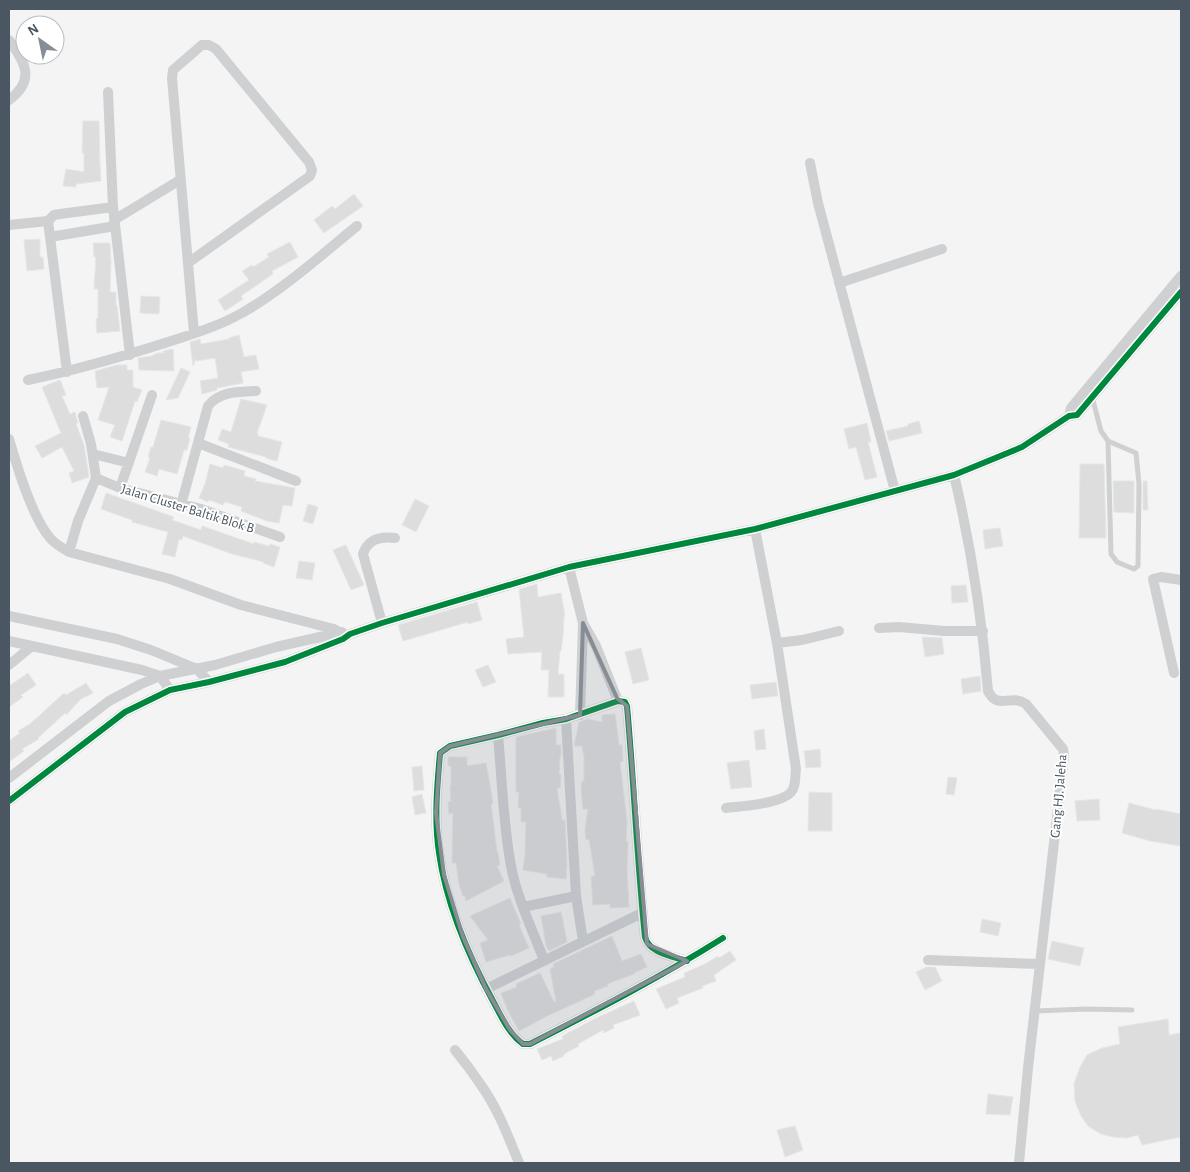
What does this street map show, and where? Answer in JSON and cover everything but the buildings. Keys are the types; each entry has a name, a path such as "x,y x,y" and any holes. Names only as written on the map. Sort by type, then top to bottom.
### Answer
{"street":[{"path":"9,40 26,69 19,90 9,100"},
{"path":"188,263 310,176 312,170 309,162 216,49 209,45 202,45 180,62 174,70 172,78 194,333"},
{"path":"108,92 114,223 130,355"},
{"path":"810,163 818,203 895,491"},
{"path":"50,237 114,223 180,180"},
{"path":"9,225 48,221 54,215 113,207"},
{"path":"48,221 67,372"},
{"path":"28,380 67,372 130,355 230,319 265,298 358,226"},
{"path":"839,283 942,249"},
{"path":"1088,394 1181,276"},
{"path":"9,778 109,701 140,684 160,676 344,635 569,567 755,529 954,475 1022,447 1069,416 1070,408 1088,394 1181,292"},
{"path":"181,505 208,406 217,396 228,393 256,391"},
{"path":"120,488 152,395"},
{"path":"69,552 75,529 96,478 93,454 83,416"},
{"path":"9,439 29,498 42,527 50,538 69,552 170,579 242,605 294,617 334,629 344,635"},
{"path":"198,443 296,481"},
{"path":"93,454 129,463"},
{"name":"Gang HJ. Jaleha","path":"954,475 966,528 983,631 988,691 996,701 1021,700 1064,749 1018,1163"},
{"name":"Jalan Cluster Baltik Blok B","path":"96,478 120,488 201,509 280,537"},
{"path":"726,808 765,803 780,799 789,794 793,790 796,769 777,643 755,529"},
{"path":"382,623 363,554 365,548 376,539 380,537 395,538"},
{"path":"569,567 583,623 596,646 618,701"},
{"path":"1174,673 1153,579 1161,577 1181,580"},
{"path":"9,616 117,639 151,650 197,669 209,682"},
{"path":"580,715 583,623"},
{"path":"879,628 899,627 944,631 983,631"},
{"path":"777,643 802,640 839,631"},
{"path":"9,801 125,712 170,690 285,662 344,635"},
{"path":"9,641 112,662 160,676 170,690"},
{"path":"9,665 32,646"},
{"path":"686,961 652,949 646,944 642,913 634,783 627,706 625,702 618,701 566,719 450,746 440,753 436,788 439,852 444,875 463,937 486,989 510,1030 523,1044 530,1044 612,1002 686,961 723,938"},
{"path":"566,719 576,896 583,941"},
{"path":"498,736 507,842 511,867 523,907 544,960"},
{"path":"523,907 576,896"},
{"path":"486,989 642,913"},
{"path":"928,960 1040,964"},
{"path":"455,1050 482,1085 505,1128 518,1163"}],"lane":[{"path":"1088,394 1101,431 1108,441 1136,453 1139,484 1138,566 1134,569 1117,562 1111,554 1108,441"},
{"path":"1034,1011 1132,1010"}],"highlighted area":[{"path":"583,623 617,698 627,706 647,944 687,961 530,1044 523,1044 510,1030 486,989 463,937 444,875 436,813 440,753 450,746 580,715"}],"cycle path":[{"path":"9,801 125,712 170,690 285,662 343,639 350,634 382,623 569,567 755,529 954,475 1022,447 1069,416 1077,415 1181,292"},
{"path":"687,961 681,959 668,955 656,950 651,947 645,937 627,706 625,702 618,701 566,719 450,746 440,753 436,816 439,853 447,891 460,930 485,986 506,1025 523,1044 530,1044 603,1006 676,966 700,952 723,938"}]}
